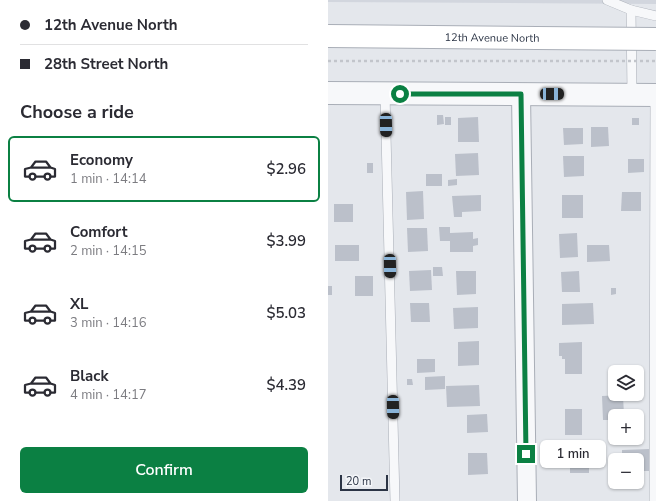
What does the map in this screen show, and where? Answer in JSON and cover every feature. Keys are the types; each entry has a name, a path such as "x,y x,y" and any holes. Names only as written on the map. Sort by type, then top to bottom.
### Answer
{"main road":[{"name":"12th Avenue North","path":"328,36 656,39"}],"street":[{"path":"328,93 656,95"},
{"path":"521,94 527,501"}],"lane":[{"path":"607,0 631,10 656,16"},
{"path":"631,10 632,95"},
{"path":"385,93 395,501"},
{"path":"654,501 656,95"}],"path":[{"path":"328,61 656,61"}],"shaded area":[{"path":"328,0 656,0 656,4 328,2"}],"building":[{"path":"437,115 443,115 444,124 437,125"},
{"path":"445,117 451,117 451,125 445,125"},
{"path":"478,117 479,142 458,142 458,118"},
{"path":"632,118 639,118 639,125 632,125"},
{"path":"591,127 608,127 609,146 591,147"},
{"path":"563,128 583,128 583,144 564,145"},
{"path":"478,153 479,175 456,176 455,154"},
{"path":"563,156 584,156 584,176 564,177"},
{"path":"628,159 644,159 644,172 628,173"},
{"path":"367,163 373,163 373,173 367,173"},
{"path":"426,174 442,174 442,186 426,186"},
{"path":"457,179 457,185 448,186 448,180"},
{"path":"423,191 424,219 407,220 406,192"},
{"path":"622,192 641,192 641,211 621,211"},
{"path":"481,195 481,211 462,212 462,217 454,217 452,196"},
{"path":"562,195 583,195 583,218 562,218"},
{"path":"334,204 353,204 353,222 334,222"},
{"path":"439,227 450,227 450,233 473,232 473,239 478,238 478,245 473,246 473,252 450,252 450,241 440,241"},
{"path":"407,228 427,228 428,251 408,252"},
{"path":"577,233 578,257 560,258 559,234"},
{"path":"335,245 359,245 359,261 335,261"},
{"path":"587,245 609,245 610,261 587,262"},
{"path":"433,267 442,267 443,276 433,276"},
{"path":"431,270 432,290 410,291 409,271"},
{"path":"456,271 476,271 476,294 457,295"},
{"path":"579,271 580,292 562,292 561,272"},
{"path":"355,276 373,276 373,296 355,296"},
{"path":"328,286 332,286 332,295 328,295"},
{"path":"611,288 616,288 616,294 611,295"},
{"path":"410,303 429,303 430,322 411,322"},
{"path":"593,303 594,324 562,325 562,304"},
{"path":"478,307 478,328 454,329 453,308"},
{"path":"479,341 479,365 458,366 458,342"},
{"path":"582,342 582,374 565,374 565,359 562,359 562,356 559,356 559,343"},
{"path":"417,359 435,359 435,372 417,373"},
{"path":"445,376 445,389 425,390 425,377"},
{"path":"407,379 412,379 413,385 407,385"},
{"path":"479,385 480,406 447,407 446,386"},
{"path":"602,396 608,396 608,401 623,401 624,409 608,409 608,420 603,420"},
{"path":"565,409 582,409 582,435 565,435"},
{"path":"487,414 488,432 467,433 467,415"},
{"path":"649,449 649,471 644,471 644,453 622,453 622,450"},
{"path":"468,453 487,453 488,474 468,475"},
{"path":"589,456 589,473 570,473 570,457"}],"route":[{"path":"400,94 521,94 526,454"}]}
